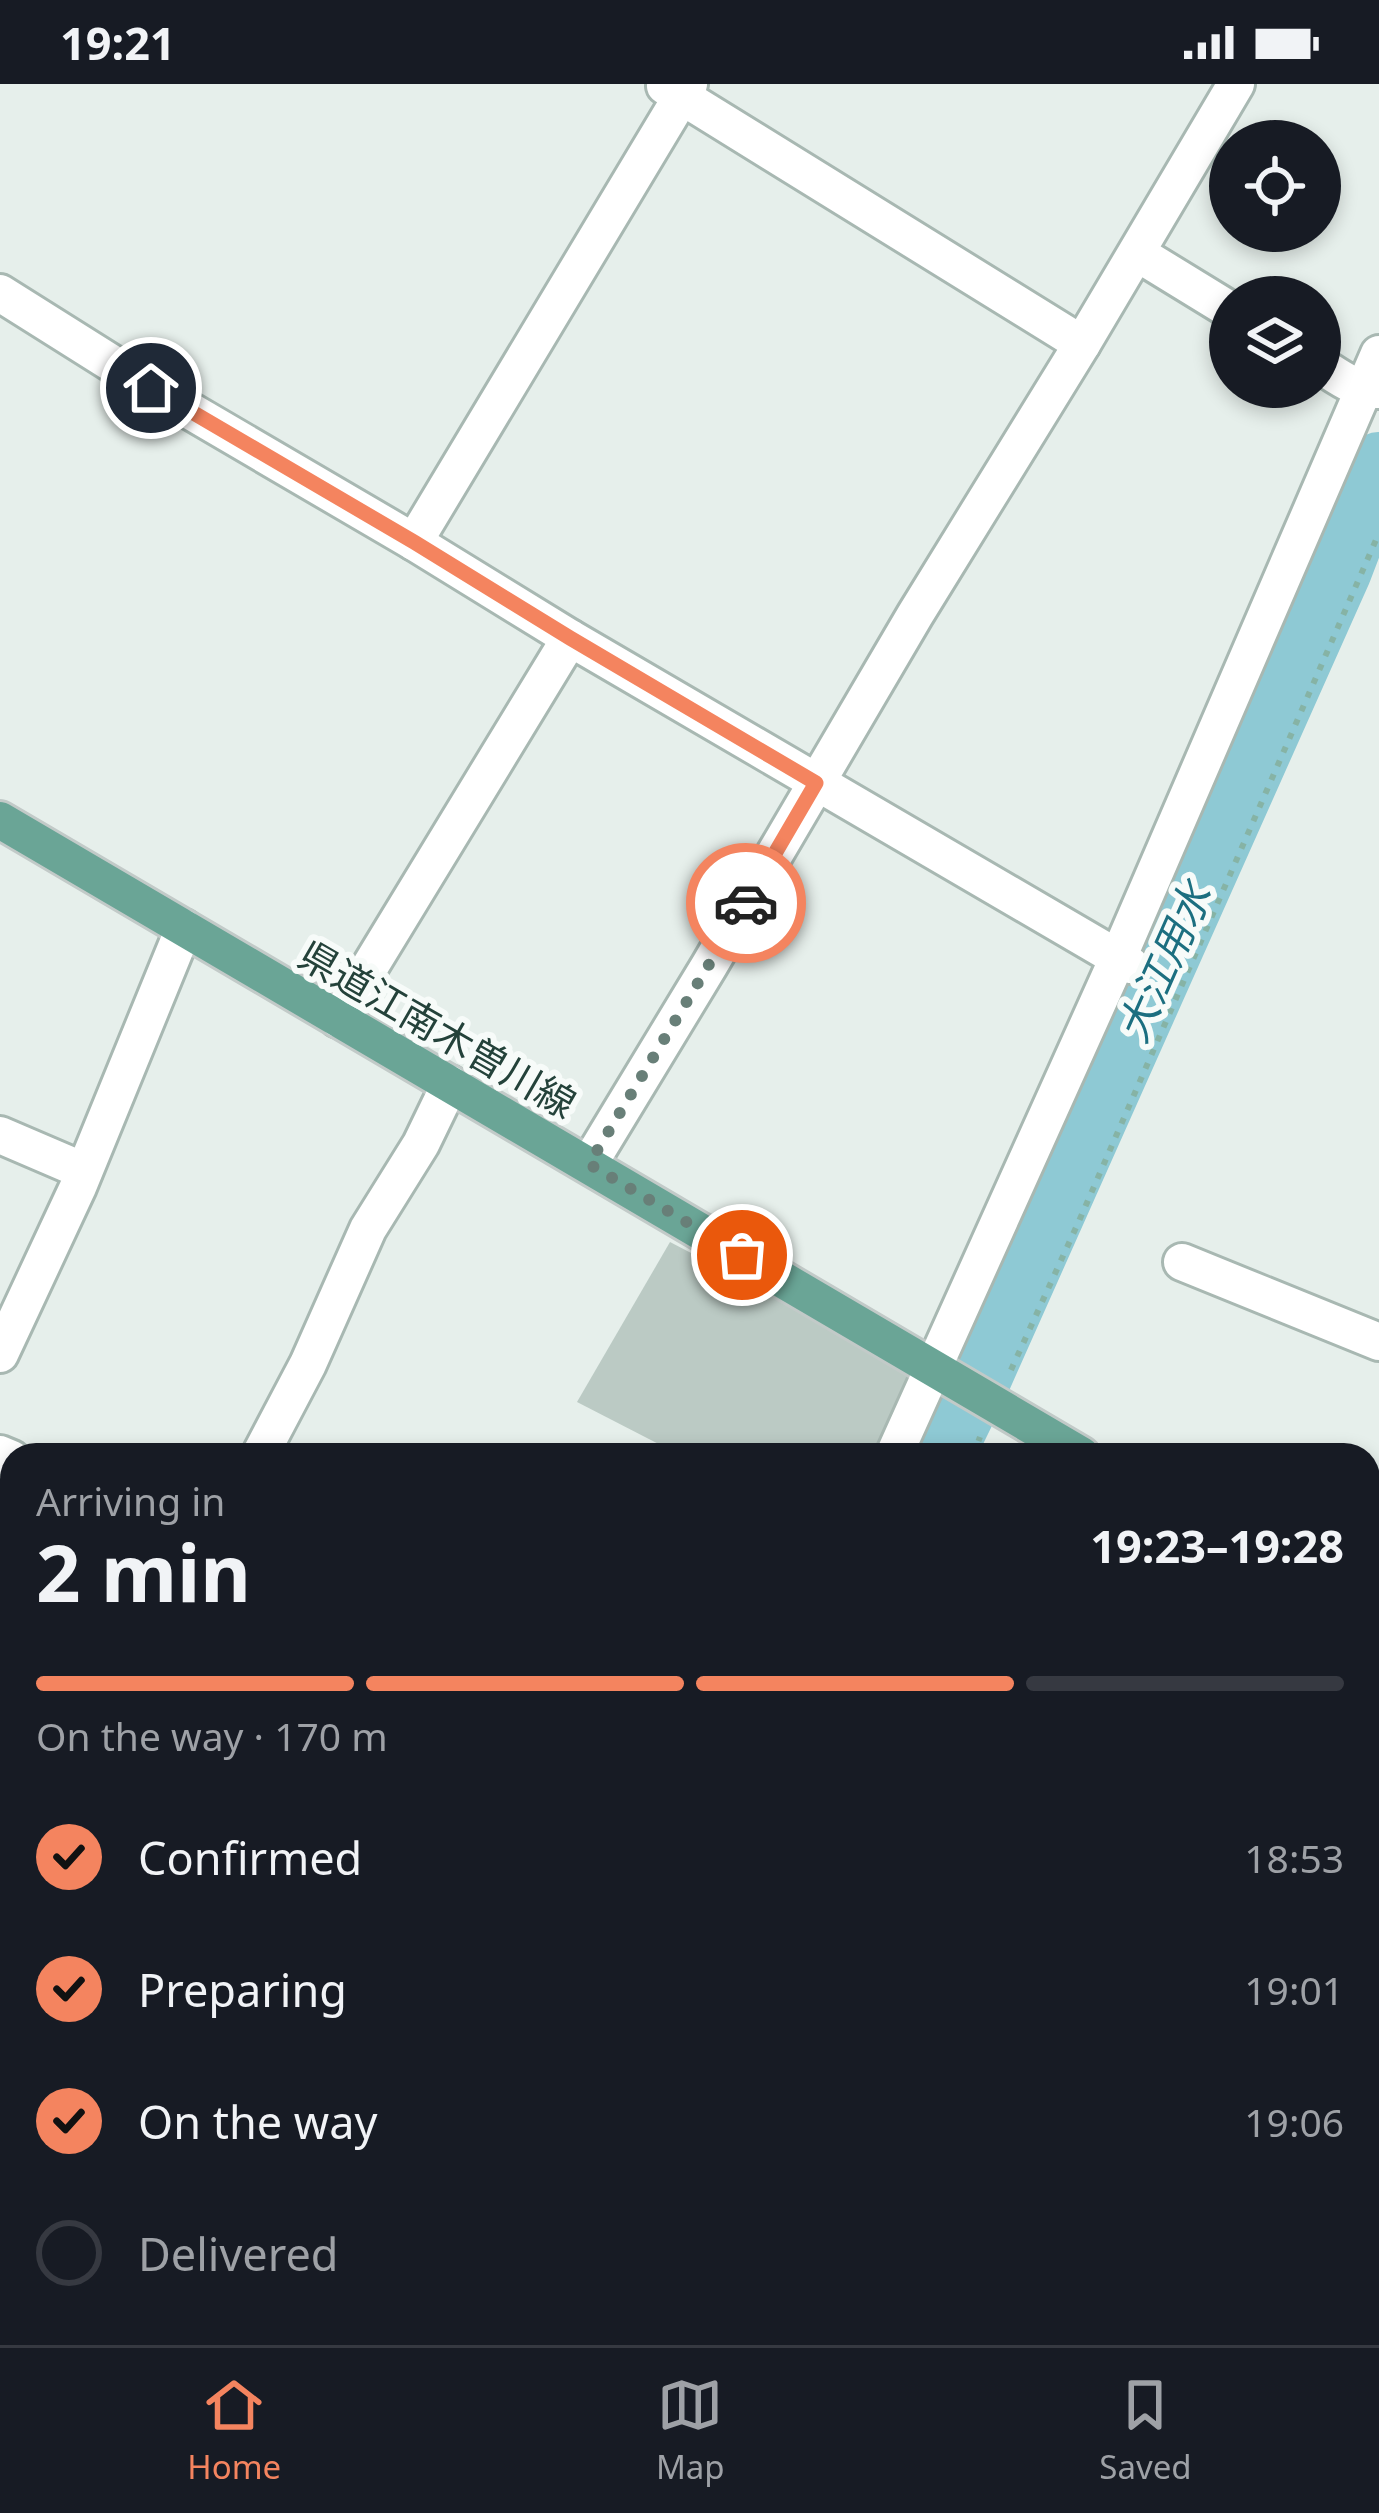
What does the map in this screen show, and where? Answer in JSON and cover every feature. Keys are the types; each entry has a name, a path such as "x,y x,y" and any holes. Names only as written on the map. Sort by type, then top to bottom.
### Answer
{"main road":[{"name":"県道江南木曽川線","path":"0,820 1061,1443"}],"street":[{"path":"589,1164 1236,84"},
{"path":"414,542 678,88 1082,344"},
{"path":"1137,253 1209,297"},
{"path":"0,292 151,388 570,638 1124,962"},
{"path":"900,1443 1124,962 1372,390 1379,354"},
{"path":"1341,375 1372,390"},
{"path":"338,1019 570,638"},
{"path":"0,1354 84,1171 184,928"},
{"path":"266,1443 308,1364 368,1229 421,1144 450,1084"},
{"path":"0,1135 84,1171"},
{"path":"1182,1262 1379,1342"}],"path":[{"path":"978,1443 1379,533"}],"building":[{"path":"670,1242 917,1371 882,1443 657,1443 577,1402"}],"waterway":[{"name":"大江用水","path":"947,1443 1339,570 1379,465"}],"way so far":[{"path":"742,1255 589,1164 746,903"}],"route":[{"path":"151,388 816,783 746,903"}]}
